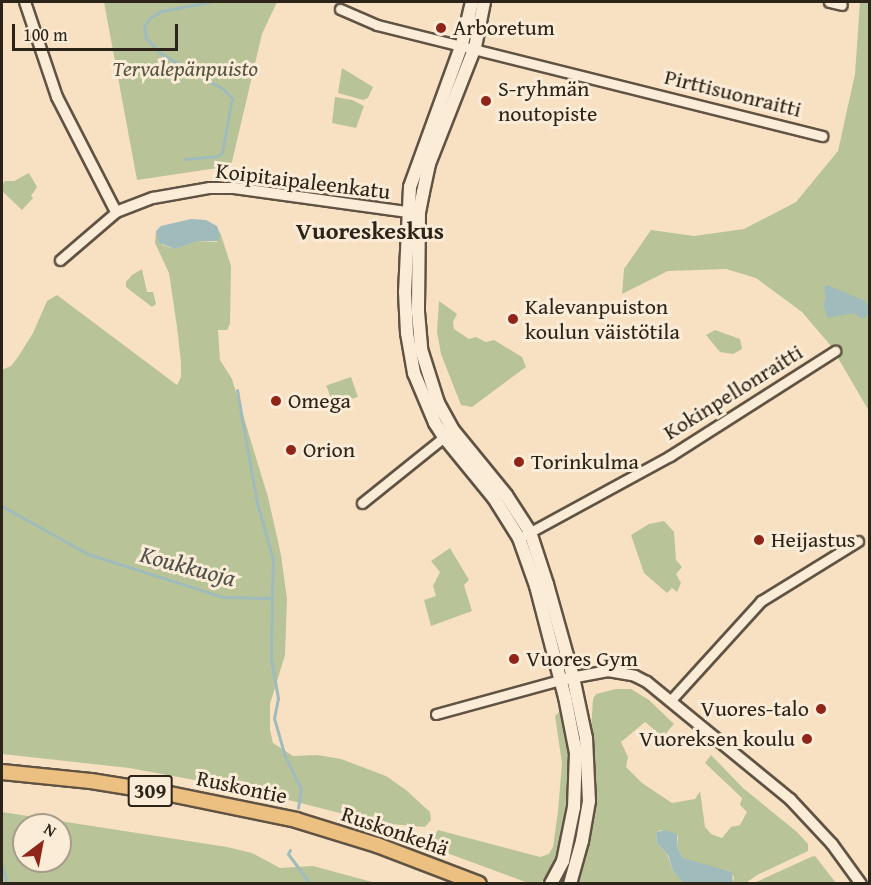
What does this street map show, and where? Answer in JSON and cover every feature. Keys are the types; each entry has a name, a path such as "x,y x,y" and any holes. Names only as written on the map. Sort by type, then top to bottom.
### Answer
{"main road":[{"path":"472,2 462,45 410,187 421,349 448,434 506,495 548,584 567,678 576,783 571,831 563,861 551,884"},
{"path":"413,213 429,164 475,48 484,2"},
{"path":"567,678 586,738 589,801 582,841 570,884"},
{"name":"Ruskontie","path":"2,772 154,791 297,820"},
{"name":"Ruskonkehä","path":"297,820 377,845 478,884"}],"street":[{"path":"25,2 57,97 116,212"},
{"path":"829,2 842,5"},
{"name":"Pirttisuonraitti","path":"340,9 377,25 822,136"},
{"name":"Koipitaipaleenkatu","path":"60,260 116,212 177,192 222,188 413,213"},
{"name":"Kokinpellonraitti","path":"524,535 653,466 835,351"},
{"path":"362,503 448,434"},
{"path":"671,700 761,601 858,541"},
{"path":"436,714 593,672 621,672 647,682 804,812 832,844 861,884"}],"green space":[{"name":"Tervalepänpuisto","path":"104,2 277,2 262,34 231,166 137,180"},
{"path":"860,2 869,2 869,411 831,346 802,312 756,278 726,269 668,271 622,294 624,269 651,230 694,236 744,229 796,202 838,151 855,74"},
{"path":"342,68 373,87 368,98 363,100 338,93"},
{"path":"335,97 352,100 364,106 356,128 332,123"},
{"path":"29,173 37,187 31,196 33,198 22,210 2,191 2,185 5,181 14,181"},
{"path":"156,231 162,245 175,249 198,241 217,242 220,232 231,266 230,324 227,330 218,330 220,360 232,379 268,497 281,555 287,599 285,655 270,704 270,730 273,743 293,756 317,755 341,759 386,776 406,790 430,812 431,820 425,827 379,823 249,790 129,768 2,754 2,370 11,366 18,357 33,333 47,301 57,295 177,385 181,377 181,362 177,327 169,273 155,243"},
{"path":"142,269 147,292 153,292 156,304 152,307 126,287 126,282 132,275"},
{"path":"439,301 457,314 453,322 454,329 469,339 476,337 486,342 494,340 522,357 526,367 472,407 461,405 441,354 437,332"},
{"path":"715,330 740,339 742,349 733,354 720,352 706,335"},
{"path":"351,377 358,397 333,405 326,385"},
{"path":"664,521 674,532 676,560 682,567 676,574 681,583 677,592 672,588 667,593 644,573 631,535 649,524"},
{"path":"450,548 469,580 464,585 472,611 431,626 424,600 436,596 433,586 440,572 431,561"},
{"path":"616,689 631,689 649,700 674,724 663,737 645,722 621,742 628,757 626,767 642,783 672,803 695,799 700,791 705,827 711,834 722,838 731,827 740,825 747,812 740,805 742,798 705,763 711,755 743,788 797,832 808,844 808,851 757,875 746,883 733,883 734,877 730,871 698,865 683,858 678,849 678,836 661,830 656,832 657,843 667,854 673,871 683,883 574,884 583,857 593,699 596,694"},
{"path":"560,711 570,746 569,784 559,848 545,879 539,883 528,883 428,846 438,830 540,857 549,854 553,847 562,763 555,716"},
{"path":"2,812 12,814 12,873 72,873 72,823 227,847 252,853 280,868 313,866 376,883 2,883"},
{"path":"815,856 836,883 754,883 811,857"}],"water":[{"path":"191,219 206,220 217,226 220,234 218,241 198,241 175,249 159,243 156,231 161,226"},
{"path":"828,285 865,301 869,308 866,318 860,318 854,313 828,318 823,304 826,299 824,287"},
{"path":"665,830 677,834 678,849 683,858 732,872 733,883 683,883 673,871 668,855 657,843 656,832"}],"waterway":[{"path":"185,159 218,156 222,152 232,98 223,89 160,53 146,38 144,26 150,18 161,11 209,2"},
{"path":"237,390 257,503 273,560 272,597"},
{"name":"Koukkuoja","path":"2,506 88,554 223,597 272,598 271,658 278,698 274,718 284,754 301,789 298,808"},
{"name":"Koukkuoja","path":"290,850 288,854 311,884"},
{"path":"2,866 7,884"}],"place":[{"name":"Arboretum","path":"441,28"},
{"name":"S-ryhmän noutopiste","path":"486,101"},
{"name":"Kalevanpuiston koulun väistötila","path":"513,319"},
{"name":"Omega","path":"276,401"},
{"name":"Orion","path":"291,450"},
{"name":"Torinkulma","path":"519,462"},
{"name":"Heijastus","path":"759,540"},
{"name":"Vuores Gym","path":"514,659"},
{"name":"Vuores-talo","path":"821,709"},
{"name":"Vuoreksen koulu","path":"807,739"}],"district":[{"name":"Vuoreskeskus","path":"370,231"}]}
